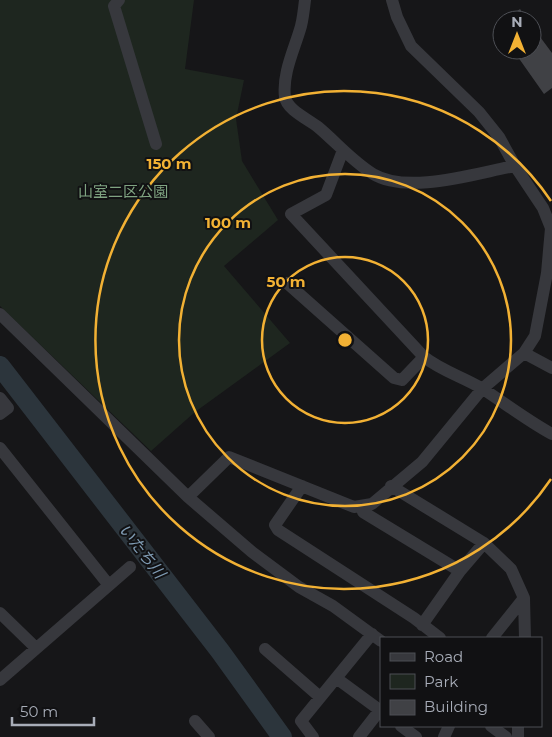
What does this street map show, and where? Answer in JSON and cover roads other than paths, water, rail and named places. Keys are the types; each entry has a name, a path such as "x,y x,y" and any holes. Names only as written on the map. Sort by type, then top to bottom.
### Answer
{"street":[{"path":"119,0 114,6 156,144"},
{"path":"306,0 302,24 286,76 285,98 291,107 317,126 343,150 375,175 396,182 422,183 514,166"},
{"path":"188,497 229,457 354,507 372,504 391,486 422,462 482,389 524,353 536,336 548,273 551,228 548,208 514,166 499,137 479,112 411,46 397,17 392,0"},
{"path":"343,150 326,194 290,214 424,357 437,367 482,389 523,418 552,434"},
{"path":"287,283 394,378 402,380 424,357"},
{"path":"0,314 188,497 252,552 299,587 333,606 376,637 336,678 301,721 313,737"},
{"path":"524,353 552,368"},
{"path":"0,398 8,408 0,414"},
{"path":"0,448 108,584"},
{"path":"302,486 275,525 278,530 439,637"},
{"path":"391,486 484,543 511,568 524,598 525,637"},
{"path":"362,506 363,512 460,571"},
{"path":"422,625 460,571 484,543"},
{"path":"0,680 35,647 130,566"},
{"path":"493,637 524,598"},
{"path":"0,613 35,647"},
{"path":"265,649 320,697"},
{"path":"336,678 380,711 359,737"},
{"path":"195,721 209,737"},
{"path":"402,727 416,737"},
{"path":"492,727 506,737"}],"waterway":[{"name":"いたち川","path":"0,366 220,651 282,737"}],"park label":[{"name":"山室二区公園","path":"123,191"}]}
